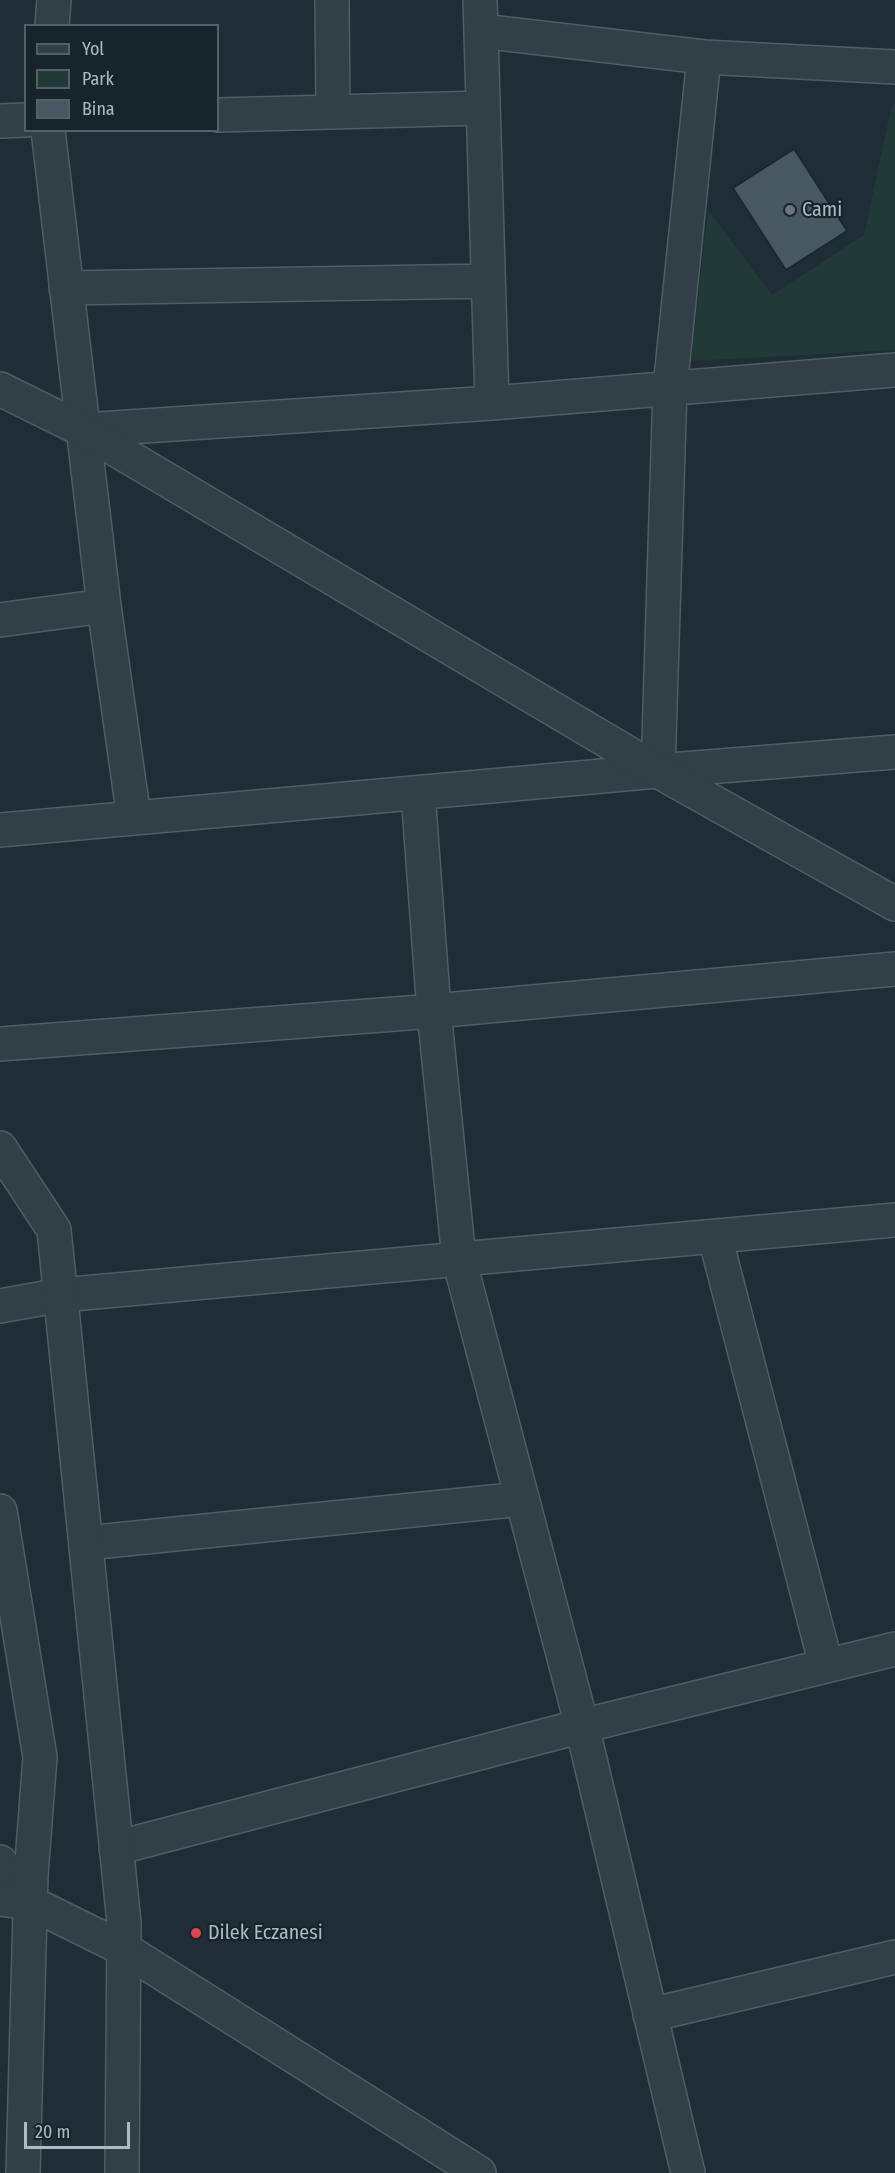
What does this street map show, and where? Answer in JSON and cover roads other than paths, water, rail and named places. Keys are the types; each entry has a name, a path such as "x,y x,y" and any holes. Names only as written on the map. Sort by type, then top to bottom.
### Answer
{"street":[{"path":"52,24 54,0"},
{"path":"332,0 333,112"},
{"path":"492,404 480,15 704,57 895,67"},
{"path":"658,771 670,388 704,57"},
{"path":"219,115 483,108"},
{"path":"0,122 24,120"},
{"path":"48,132 104,606 134,818"},
{"path":"66,288 488,281"},
{"path":"83,430 492,404 895,370"},
{"path":"0,388 83,430 658,771 895,903"},
{"path":"0,620 104,606"},
{"path":"0,830 895,752"},
{"path":"418,793 434,1011 459,1259 582,1726 688,2173"},
{"path":"0,1044 434,1011 895,969"},
{"path":"0,1148 54,1230 124,1923 122,2173"},
{"path":"0,1306 61,1295 895,1220"},
{"path":"715,1237 826,1665"},
{"path":"86,1543 522,1498"},
{"path":"0,1511 40,1757 15,1901 23,2173"},
{"path":"116,1848 582,1726 895,1649"},
{"path":"0,1862 15,1901 123,1949 479,2173"},
{"path":"650,2015 895,1957"}],"place":[{"name":"Cami","path":"790,210"},
{"name":"Dilek Eczanesi","path":"196,1933"}]}
